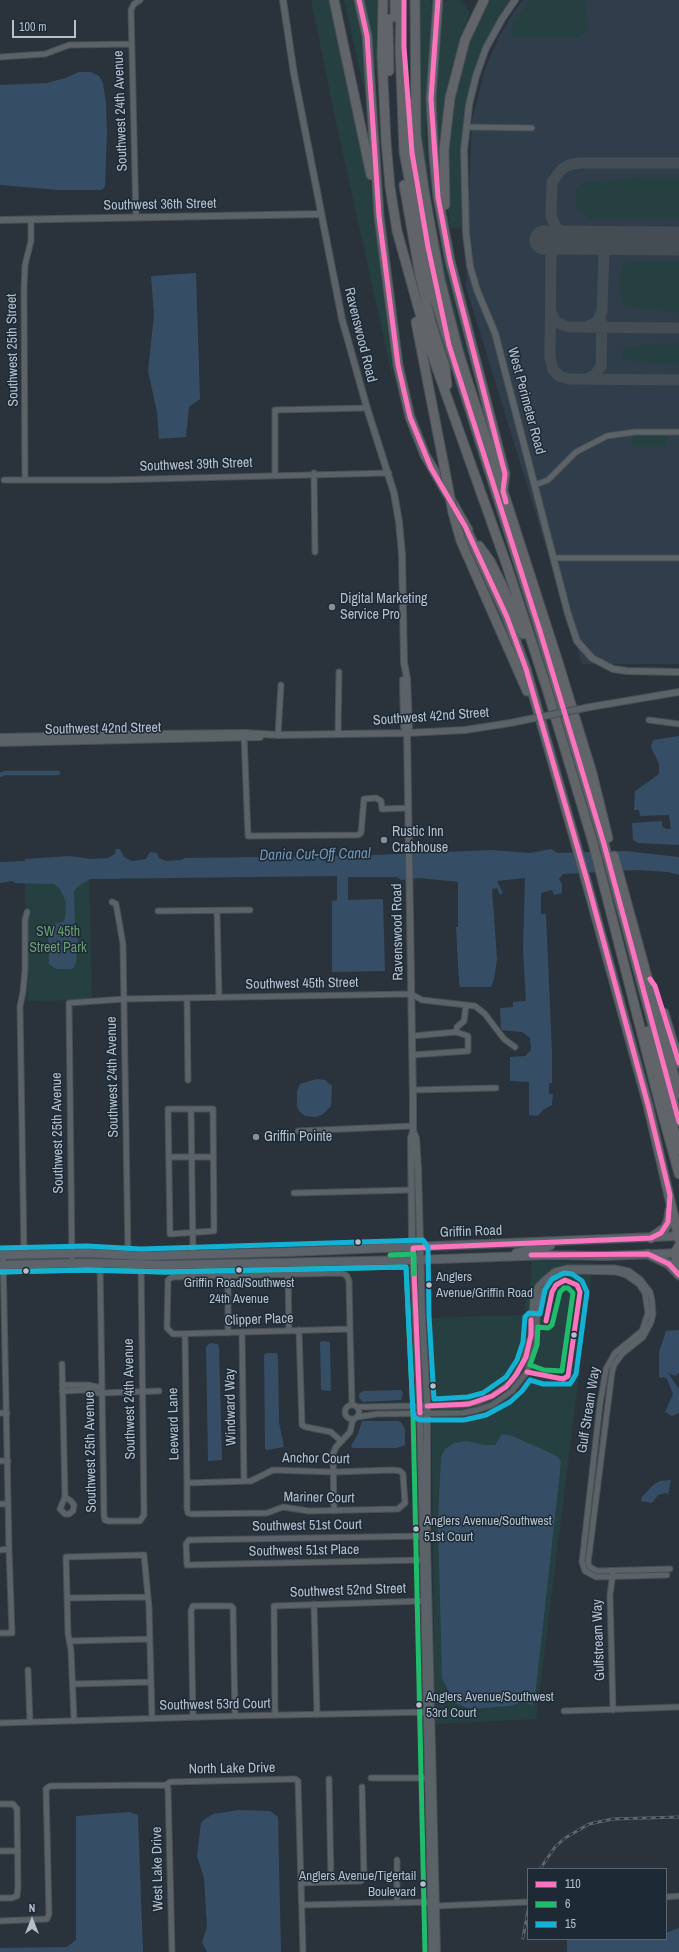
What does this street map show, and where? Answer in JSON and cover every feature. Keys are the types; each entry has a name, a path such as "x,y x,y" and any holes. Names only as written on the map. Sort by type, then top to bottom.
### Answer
{"highway":[{"path":"334,0 379,216"},
{"path":"359,0 366,36 379,216 398,365 410,417 431,468 465,526 490,561 546,686"},
{"path":"377,0 382,14"},
{"path":"383,0 383,90 388,172 394,217 406,265 429,346 507,566 546,686 601,843"},
{"path":"388,0 389,124 397,205 418,296 446,385 508,560 601,843 611,877 679,1150"},
{"path":"395,0 396,106 408,211 431,322 445,367 446,385"},
{"path":"401,0 400,48 404,152 431,287 540,631 611,877 679,1122"},
{"path":"404,0 404,47 412,153 428,247 449,345"},
{"path":"415,0 416,135 440,279 459,354 590,766 601,843"},
{"path":"450,260 444,180 448,114 462,51 474,19 484,0"},
{"path":"438,1 432,67 431,117 438,197 450,260 506,474 502,491"},
{"path":"406,265 408,285 423,351 453,513 461,541 519,672 543,733"},
{"path":"465,526 516,640 526,669 543,733 586,877 648,1105 670,1195 678,1244 679,1269"},
{"path":"611,877 648,976 679,1094"},
{"path":"611,877 660,1105 679,1174"},
{"path":"648,976 655,986 679,1064"},
{"path":"651,1238 661,1232 668,1222 670,1195"},
{"path":"648,1254 669,1263 679,1275"}],"main road":[{"name":"Griffin Road","path":"2,1254 72,1253 141,1256 230,1254 651,1238 678,1244"},
{"path":"552,1255 558,1247 581,1245 588,1241"},
{"path":"504,1256 527,1250 545,1248 551,1245 551,1242"},
{"name":"Griffin Road","path":"2,1265 72,1263 141,1265 417,1260 552,1255 608,1256 648,1254 678,1244"},
{"path":"233,1263 240,1258 274,1257 280,1252"},
{"path":"191,1264 198,1260 221,1260 230,1254"}],"street":[{"name":"Southwest 24th Avenue","path":"136,218 131,10 134,4 140,0"},
{"name":"Ravenswood Road","path":"283,0 294,74 342,319 367,408 389,473 399,522 402,554 405,675 407,678 409,727 407,734 413,1090 413,1128 411,1138 412,1190 417,1248"},
{"name":"West Perimeter Road","path":"515,0 498,26 483,56 472,91 466,128 465,226 468,260 477,290 495,333 576,637 589,656 600,664 618,670 679,672"},
{"path":"0,57 45,54 69,45 131,44"},
{"path":"466,128 532,128"},
{"name":"Southwest 36th Street","path":"0,220 321,214"},
{"name":"Southwest 25th Street","path":"25,480 24,290 25,265 31,241 31,220"},
{"path":"275,475 275,410 367,408"},
{"path":"535,485 548,480 576,452 601,439 630,432 679,432"},
{"path":"314,473 315,552"},
{"name":"Southwest 39th Street","path":"4,480 110,480 314,473 389,473"},
{"path":"554,558 679,558"},
{"path":"338,734 339,672"},
{"path":"278,735 281,685"},
{"name":"Southwest 42nd Street","path":"0,743 278,735 407,734 465,730 679,692"},
{"path":"649,720 679,724"},
{"path":"61,742 69,739 72,735"},
{"name":"Southwest 42nd Street","path":"0,737 72,735 244,736"},
{"path":"244,736 248,836 358,835 361,832 364,799 376,798 381,801 382,809 408,808"},
{"name":"Southwest 24th Avenue","path":"112,902 116,904 122,938 128,1255"},
{"path":"158,911 250,910"},
{"path":"217,911 219,997"},
{"path":"24,1254 20,1006 25,969 25,920 27,912"},
{"name":"Southwest 45th Street","path":"69,1003 124,999 411,994 422,1000 475,1006 485,1014 504,1039 515,1047"},
{"path":"187,998 188,1080"},
{"name":"Southwest 25th Avenue","path":"69,1003 72,1263"},
{"path":"456,1032 457,1027 464,1021 466,1005"},
{"path":"412,1036 456,1032 468,1036 468,1052 412,1055"},
{"path":"413,1090 496,1088"},
{"path":"168,1109 191,1109 213,1109 214,1231 170,1234 168,1109"},
{"path":"191,1109 193,1254"},
{"name":"Ravenswood Road","path":"413,1128 416,1138 417,1248"},
{"path":"298,1131 413,1128"},
{"path":"169,1157 213,1157"},
{"path":"294,1193 412,1190"},
{"path":"417,1248 433,1904 432,1952"},
{"path":"0,1633 12,1633 2,1254"},
{"name":"Southwest 24th Avenue","path":"105,1520 140,1520 144,1515 141,1256"},
{"path":"417,1260 427,1410 422,1560 428,1713 427,1778 433,1904 437,1952"},
{"name":"Southwest 25th Avenue","path":"100,1264 105,1520"},
{"name":"Gulf Stream Way","path":"427,1410 478,1402 492,1396 511,1382 520,1369 528,1351 531,1335 532,1304 534,1294 542,1282 552,1273 568,1268 604,1267 619,1268 636,1276 644,1283 652,1296 653,1317 642,1337 622,1354 614,1365 612,1372 588,1563 593,1569 613,1573 667,1575"},
{"path":"228,1333 228,1276 342,1273 347,1276 349,1281 352,1405"},
{"path":"288,1274 289,1331"},
{"name":"Clipper Place","path":"228,1276 172,1277 168,1280 167,1328 169,1332 173,1334 185,1334 350,1329"},
{"path":"299,1330 302,1425 331,1432 341,1441"},
{"name":"Windward Way","path":"242,1332 244,1481"},
{"name":"Leeward Lane","path":"185,1334 188,1513"},
{"path":"62,1364 65,1497"},
{"path":"62,1384 102,1392 159,1391"},
{"path":"62,1391 77,1388"},
{"path":"420,1410 355,1418 347,1418 345,1412 347,1407 352,1405 371,1408 427,1410"},
{"path":"334,1511 333,1454 341,1441 350,1432 355,1418 360,1411 358,1407"},
{"path":"371,1408 371,1416"},
{"path":"386,1408 386,1414"},
{"path":"0,1413 7,1412"},
{"path":"0,1461 8,1461"},
{"name":"Anchor Court","path":"187,1483 251,1481 274,1470 333,1472 400,1471 404,1479 405,1503 402,1506"},
{"path":"0,1504 8,1504"},
{"name":"Mariner Court","path":"188,1513 267,1513 283,1507 309,1511 334,1511 398,1509 402,1506"},
{"name":"Southwest 51st Court","path":"187,1565 186,1544 188,1540 424,1536"},
{"path":"0,1550 9,1549"},
{"path":"74,1720 70,1641 68,1634 66,1556 144,1554 150,1639 152,1718"},
{"name":"Southwest 51st Place","path":"187,1565 422,1560"},
{"name":"Gulf Stream Way","path":"613,1573 670,1569"},
{"name":"Gulfstream Way","path":"613,1573 610,1595 613,1710"},
{"path":"67,1598 147,1596"},
{"name":"Southwest 52nd Street","path":"275,1715 274,1606 423,1601"},
{"path":"314,1604 317,1715"},
{"path":"193,1717 191,1611 193,1606 231,1606 233,1608 235,1716"},
{"path":"70,1641 150,1639"},
{"path":"28,1670 30,1722"},
{"path":"73,1684 151,1682"},
{"path":"564,1712 679,1707"},
{"name":"Southwest 53rd Court","path":"0,1722 275,1715 428,1713"},
{"path":"329,1778 331,1882"},
{"path":"371,1778 427,1778"},
{"name":"North Lake Drive","path":"0,1921 47,1919 46,1789 50,1786 166,1785 170,1782 295,1779 298,1781 301,1882"},
{"name":"West Lake Drive","path":"166,1785 168,1788 172,1952"},
{"path":"303,1952 301,1882 361,1882 364,1877 362,1787"},
{"path":"0,1804 13,1804 17,1809 18,1851 18,1896 12,1898 0,1898"},
{"path":"0,1851 18,1851"},
{"path":"396,1860 396,1902"},
{"path":"667,1897 679,1896"},
{"path":"302,1905 396,1902 433,1904 527,1902"}],"shaded area":[{"path":"523,0 679,0 679,664 582,664 466,287 472,120 485,69 498,39"}],"green space":[{"path":"311,0 330,0 365,140 394,384 336,122"},
{"path":"344,0 353,0 356,12 363,45 372,124"},
{"path":"363,0 380,0 378,44 381,105 372,44"},
{"path":"416,0 430,0 432,3 425,140 432,204 443,259 480,409 467,374 442,282 417,126"},
{"path":"448,0 460,0 469,11 469,15 452,66 444,104 439,187 434,128 437,57 442,5"},
{"path":"490,0 513,0 508,5 483,49 470,86 463,124 461,152 463,221 460,228 452,228 449,223 446,176 448,136 456,87 473,33"},
{"path":"529,0 586,0 588,31 577,38 513,38 511,33 514,21"},
{"path":"638,177 679,177 679,219 588,219 577,208 576,191 581,183"},
{"path":"626,261 679,262 679,313 627,307 623,304 620,293 620,279 622,267"},
{"path":"679,343 679,365 644,363 623,358 622,355 623,349 643,344"},
{"path":"632,435 667,435 667,447 632,447"},
{"name":"SW 45th Street Park","path":"89,879 92,1000 28,1001 25,880"},
{"path":"532,1261 593,1263 536,1719 435,1724 432,1446 428,1318 523,1315 531,1279"}],"water":[{"path":"79,72 91,72 99,76 103,83 106,103 107,133 105,187 101,190 58,190 0,185 0,85 47,83"},
{"path":"196,273 200,399 189,407 186,437 159,439 157,412 148,371 154,315 151,276"},
{"path":"679,736 679,845 638,843 633,840 632,823 662,821 662,826 666,829 671,829 669,815 640,816 639,810 634,810 635,791 659,774 659,764 651,747 653,740"},
{"path":"116,849 120,849 124,857 132,861 146,859 150,852 157,853 159,858 166,861 185,858 350,856 492,850 530,853 551,849 557,853 625,851 679,857 679,875 668,872 638,870 563,874 559,879 562,884 562,893 554,895 552,890 541,893 541,914 546,914 552,1053 552,1083 549,1083 549,1094 553,1094 552,1105 543,1110 538,1116 529,1115 529,1082 510,1081 510,1057 525,1056 531,1050 530,1038 522,1032 501,1030 500,1008 513,1007 513,1002 526,1001 523,950 525,878 497,881 503,893 500,895 497,888 492,889 497,959 494,979 491,987 460,987 456,927 458,927 458,882 420,878 401,880 397,877 348,877 348,900 383,899 385,971 332,972 332,901 337,900 337,876 90,879 77,887 74,891 75,933 78,940 76,963 74,968 56,969 49,964 48,929 50,925 63,922 65,918 66,902 60,889 54,884 15,883 13,881 0,883 0,862 70,856 91,859 108,858 115,854"},
{"path":"317,1079 325,1080 332,1086 331,1106 322,1115 315,1117 305,1116 299,1111 297,1106 297,1091 300,1084"},
{"path":"679,1330 679,1372 676,1376 668,1373 679,1389 679,1413 672,1416 665,1412 673,1394 667,1379 664,1377 660,1378 659,1375 659,1352 666,1331"},
{"path":"320,1342 330,1342 330,1391 321,1390"},
{"path":"210,1343 218,1344 219,1347 222,1460 208,1461 206,1347"},
{"path":"266,1353 277,1353 278,1356 279,1422 284,1447 267,1450 265,1449 264,1355"},
{"path":"401,1390 403,1393 401,1400 363,1402 359,1398 359,1394 363,1391"},
{"path":"362,1421 401,1422 405,1429 405,1445 397,1448 353,1448 351,1446 358,1434"},
{"path":"502,1434 512,1436 544,1450 558,1457 561,1462 535,1696 532,1705 522,1702 510,1706 470,1709 455,1703 442,1678 438,1521 441,1457 445,1449 454,1443 467,1441 484,1445 495,1445"},
{"path":"671,1480 668,1495 666,1493 658,1495 652,1503 641,1501 642,1497 653,1485 660,1481"},
{"path":"238,1810 270,1811 278,1817 281,1952 207,1952 202,1942 207,1927 204,1878 197,1856 201,1823 213,1814"},
{"path":"129,1812 138,1815 143,1952 0,1952 0,1948 67,1947 76,1940 76,1816"},
{"path":"679,1928 679,1952 567,1952 567,1940 667,1940 667,1933"}],"waterway":[{"path":"0,775 5,773 58,773"}],"taxiway":[{"path":"577,239 566,236 560,231 555,225 551,216 552,182 562,169 569,165 579,163 679,163"},
{"path":"585,240 561,242 556,246 551,255 550,357 553,370 559,376 569,379 679,380"},
{"path":"587,327 597,322 602,311 604,252 610,245 623,240"},
{"path":"551,312 556,322 568,327 679,328"},
{"path":"587,379 595,375 601,366 602,322"}],"runway":[{"path":"544,240 679,241"}],"railway":[{"path":"541,1868 555,1847 565,1838 589,1824 613,1819 679,1817"},
{"path":"523,1938 527,1916"}],"transit line":[{"name":"110","path":"359,0 367,36 379,216 398,365 410,417 431,468 465,526 507,617 526,669 586,877 648,1105 670,1195 668,1222 661,1233 651,1238 413,1248"},
{"name":"110","path":"404,0 404,47 412,153 428,247 449,345 540,631 604,844 679,1122"},
{"name":"110","path":"438,0 431,99 438,197 450,261 505,474 503,491 506,502"},
{"name":"110","path":"650,979 655,986 679,1063"},
{"name":"15","path":"0,1248 87,1246 141,1249 423,1240 428,1247 429,1316 434,1399 468,1397 483,1393 506,1377 517,1360 523,1342 525,1317 529,1313 540,1314 545,1290 552,1279 564,1273 572,1274 582,1281 587,1292 576,1374 570,1384 543,1384 530,1380 522,1391 510,1402 486,1415 464,1420 420,1420 415,1418 413,1413 406,1267 164,1272 87,1270 0,1272"},
{"name":"110","path":"413,1248 420,1413"},
{"name":"6","path":"390,1255 414,1254 414,1274"},
{"name":"110","path":"531,1255 648,1254 669,1264 679,1275"},
{"name":"6","path":"0,1272 87,1270 164,1272 406,1267 413,1413 425,1952"},
{"name":"110","path":"527,1372 563,1379 568,1376 580,1292 577,1285 565,1280 556,1285 552,1292 546,1321"},
{"name":"6","path":"564,1288 568,1288 573,1293 562,1371 544,1370 530,1365 537,1345 538,1327 548,1328 552,1325 560,1292 564,1288"},
{"name":"110","path":"427,1406 469,1404 492,1396 506,1387 516,1375 526,1357 531,1335 531,1320"}],"place":[{"name":"Digital Marketing Service Pro","path":"332,607"},
{"name":"Rustic Inn Crabhouse","path":"384,840"},
{"name":"Griffin Pointe","path":"256,1137"},
{"name":"Griffin Road/Southwest 24th Avenue","path":"239,1270"},
{"name":"Anglers Avenue/Griffin Road","path":"429,1285"},
{"name":"Anglers Avenue/Southwest 51st Court","path":"416,1529"},
{"name":"Anglers Avenue/Southwest 53rd Court","path":"419,1705"},
{"name":"Anglers Avenue/Tigertail Boulevard","path":"423,1884"}],"water label":[{"name":"Dania Cut-Off Canal","path":"315,855"}]}
